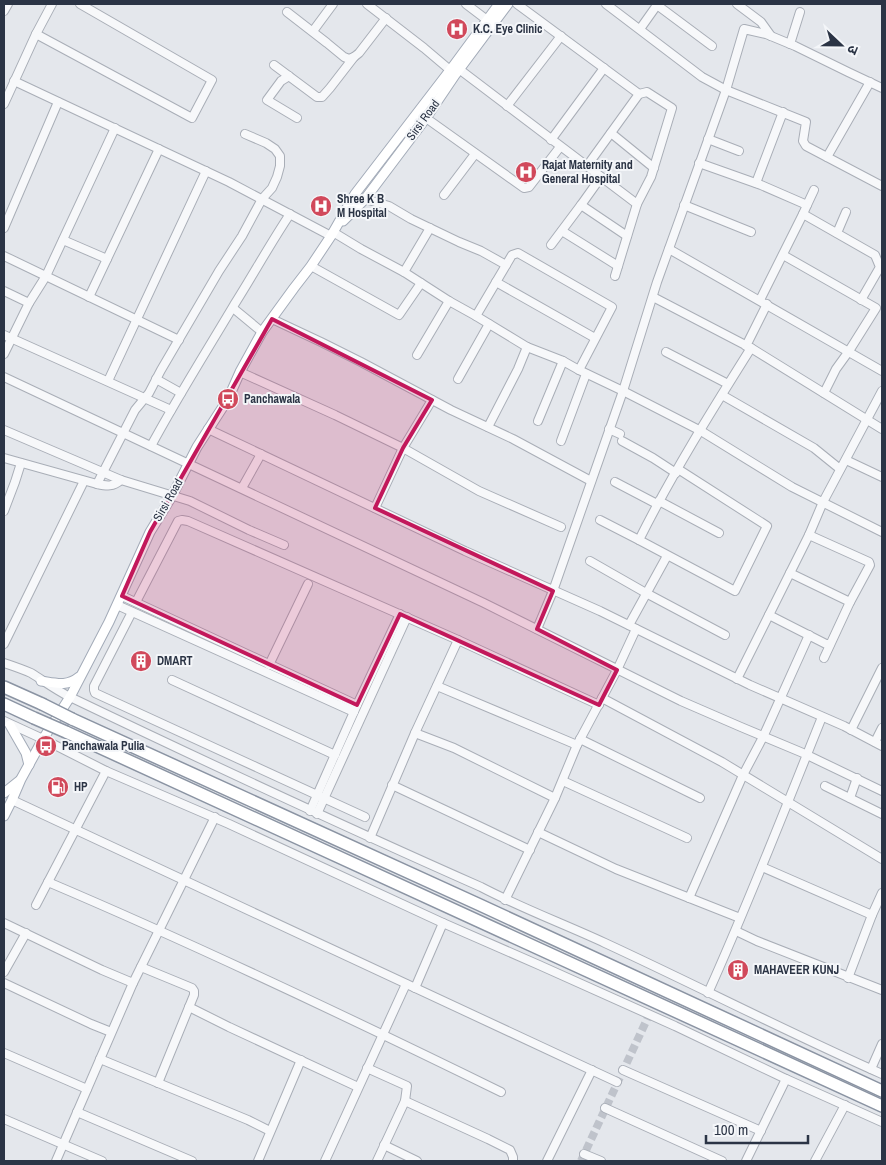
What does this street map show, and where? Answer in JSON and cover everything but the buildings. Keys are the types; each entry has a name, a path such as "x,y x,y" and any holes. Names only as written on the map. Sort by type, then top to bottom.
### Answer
{"highway":[{"path":"4,687 882,1091"},
{"path":"4,704 882,1106"}],"main road":[{"name":"Sirsi Road","path":"332,234 365,199 426,118 454,68 499,4"},
{"name":"Sirsi Road","path":"4,816 21,779 43,739 70,697 122,596 150,532 172,496 208,428 228,399 240,372 262,332 311,266 355,194 454,68 508,4"},
{"path":"41,681 63,684 76,679 82,673"},
{"path":"7,723 26,753 29,765"},
{"name":"Sirsi Road","path":"4,793 21,779"}],"street":[{"path":"4,104 52,4"},
{"path":"36,34 192,118 212,80 80,4"},
{"path":"313,31 333,4"},
{"path":"367,4 637,204"},
{"path":"466,4 487,20"},
{"path":"518,4 639,94"},
{"path":"606,4 702,77 726,90 806,122 803,142 806,146 882,186"},
{"path":"737,4 761,22 771,36"},
{"path":"640,29 657,5 712,46"},
{"path":"287,12 344,57 349,59 354,57"},
{"path":"790,44 800,12"},
{"path":"274,65 316,97 322,97 386,18"},
{"path":"537,629 553,591 623,391 684,205 726,90 744,29 771,36 790,44 882,88"},
{"path":"507,106 561,36"},
{"path":"551,140 604,68"},
{"path":"289,76 281,81 267,100 297,118"},
{"path":"14,81 206,171 361,249 404,272 527,347 564,361 701,431 792,487 882,532"},
{"path":"827,157 870,82"},
{"path":"587,166 639,94 648,92 672,108 651,177 637,204 615,276"},
{"path":"4,228 58,102"},
{"path":"756,183 783,112"},
{"path":"426,118 524,188 529,187 560,146"},
{"path":"4,354 8,337 46,276 115,128"},
{"path":"611,133 654,168"},
{"path":"97,484 135,410 145,398 219,271 242,236 262,199 272,188 277,177 280,156 276,149 245,134"},
{"path":"708,139 739,150"},
{"path":"89,297 159,149"},
{"path":"444,195 475,154"},
{"path":"699,163 756,183 807,204"},
{"path":"108,381 206,171"},
{"path":"551,245 601,177"},
{"path":"639,540 658,502 749,347 782,255 814,190"},
{"path":"365,199 389,206 411,219 481,251 506,265"},
{"path":"684,205 751,232"},
{"path":"581,206 627,236"},
{"path":"837,233 846,212"},
{"path":"151,446 275,236 290,214"},
{"path":"803,214 875,255 880,267 861,300"},
{"path":"404,272 430,228"},
{"path":"562,231 618,266"},
{"path":"63,240 107,260"},
{"path":"669,249 882,371"},
{"path":"476,316 512,255 518,253 612,307 595,338 561,441"},
{"path":"782,255 876,308 836,369 824,393"},
{"path":"4,256 179,340"},
{"path":"311,266 399,315 421,283"},
{"path":"496,282 595,338"},
{"path":"4,291 29,303"},
{"path":"653,297 749,347 882,429"},
{"path":"417,355 449,301"},
{"path":"233,308 262,332"},
{"path":"272,319 513,439 591,481"},
{"path":"458,379 489,324"},
{"path":"8,337 171,410"},
{"path":"488,427 518,369 527,347"},
{"path":"666,352 728,384"},
{"path":"538,421 564,361"},
{"path":"240,372 335,415 403,448 479,490 561,527"},
{"path":"4,377 484,603 681,701 807,755 882,790"},
{"path":"156,379 181,393"},
{"path":"737,679 809,535 823,502 882,391"},
{"path":"722,395 814,448 840,469"},
{"path":"374,508 403,448 432,400"},
{"path":"208,428 374,508 600,611 737,679 878,744 882,728"},
{"path":"600,520 735,591 766,526 653,458 609,429"},
{"path":"4,430 121,480 190,501 284,545"},
{"path":"242,488 261,454"},
{"path":"4,458 97,484 109,486 121,480"},
{"path":"846,460 882,477"},
{"path":"4,510 20,463"},
{"path":"4,644 84,481"},
{"path":"615,482 720,533"},
{"path":"136,602 178,522 182,520 188,521 600,702 696,748 743,774 882,859"},
{"path":"809,535 868,562 870,565 850,602 824,658"},
{"path":"628,625 667,556"},
{"path":"590,561 725,636"},
{"path":"790,573 850,602"},
{"path":"269,665 308,584"},
{"path":"122,596 269,665 355,709"},
{"path":"117,605 355,709"},
{"path":"132,612 94,686 95,693 365,817"},
{"path":"769,615 826,644 830,644"},
{"path":"321,796 335,756 355,709 404,616"},
{"path":"314,812 404,616"},
{"path":"505,900 563,781 579,742 617,670 636,629"},
{"path":"689,898 743,774 763,737 809,635"},
{"path":"370,838 415,733 458,640"},
{"path":"4,663 25,670 70,697 314,812 481,887 505,900 605,943 882,1074"},
{"path":"851,730 881,672"},
{"path":"172,680 335,756"},
{"path":"437,686 579,742 700,798"},
{"path":"708,993 736,931 822,717"},
{"path":"7,723 106,771 539,964 882,1122"},
{"path":"415,733 454,748 555,798"},
{"path":"36,905 106,771"},
{"path":"850,798 857,778"},
{"path":"563,781 687,838"},
{"path":"392,786 530,850"},
{"path":"825,786 882,814"},
{"path":"12,800 617,1082"},
{"path":"56,1161 133,983 215,818"},
{"path":"538,832 616,869 740,918"},
{"path":"762,867 872,915"},
{"path":"48,882 159,930 501,1092"},
{"path":"848,978 882,893"},
{"path":"415,988 443,922"},
{"path":"4,923 133,983"},
{"path":"736,931 848,978 882,990"},
{"path":"4,972 26,934"},
{"path":"141,967 192,988 194,991 158,1083"},
{"path":"4,983 111,1032"},
{"path":"325,1161 406,984"},
{"path":"189,1007 358,1087"},
{"path":"871,1069 882,1044"},
{"path":"4,1053 87,1089"},
{"path":"100,1059 270,1130"},
{"path":"258,1161 301,1060"},
{"path":"367,1068 408,1086 404,1101 377,1161"},
{"path":"547,1161 592,1070"},
{"path":"623,1070 760,1131"},
{"path":"746,1161 786,1079"},
{"path":"404,1101 510,1150 513,1161"},
{"path":"815,1161 845,1105"},
{"path":"605,1108 722,1161"},
{"path":"77,1112 192,1161"},
{"path":"4,1119 102,1161"},
{"path":"384,1145 417,1161"},
{"path":"584,1154 601,1161"}],"highlighted area":[{"path":"272,319 432,400 403,448 375,508 553,591 537,629 617,670 599,705 400,614 357,705 122,596 150,532"}],"tunnel":[{"path":"581,1161 649,1015"}],"place":[{"name":"K.C. Eye Clinic","path":"457,29"},
{"name":"Rajat Maternity and General Hospital","path":"526,172"},
{"name":"Shree K B M Hospital","path":"321,206"},
{"name":"Panchawala","path":"228,399"},
{"name":"DMART","path":"141,661"},
{"name":"Panchawala Pulia","path":"46,746"},
{"name":"HP","path":"58,787"},
{"name":"MAHAVEER KUNJ","path":"738,970"}]}
